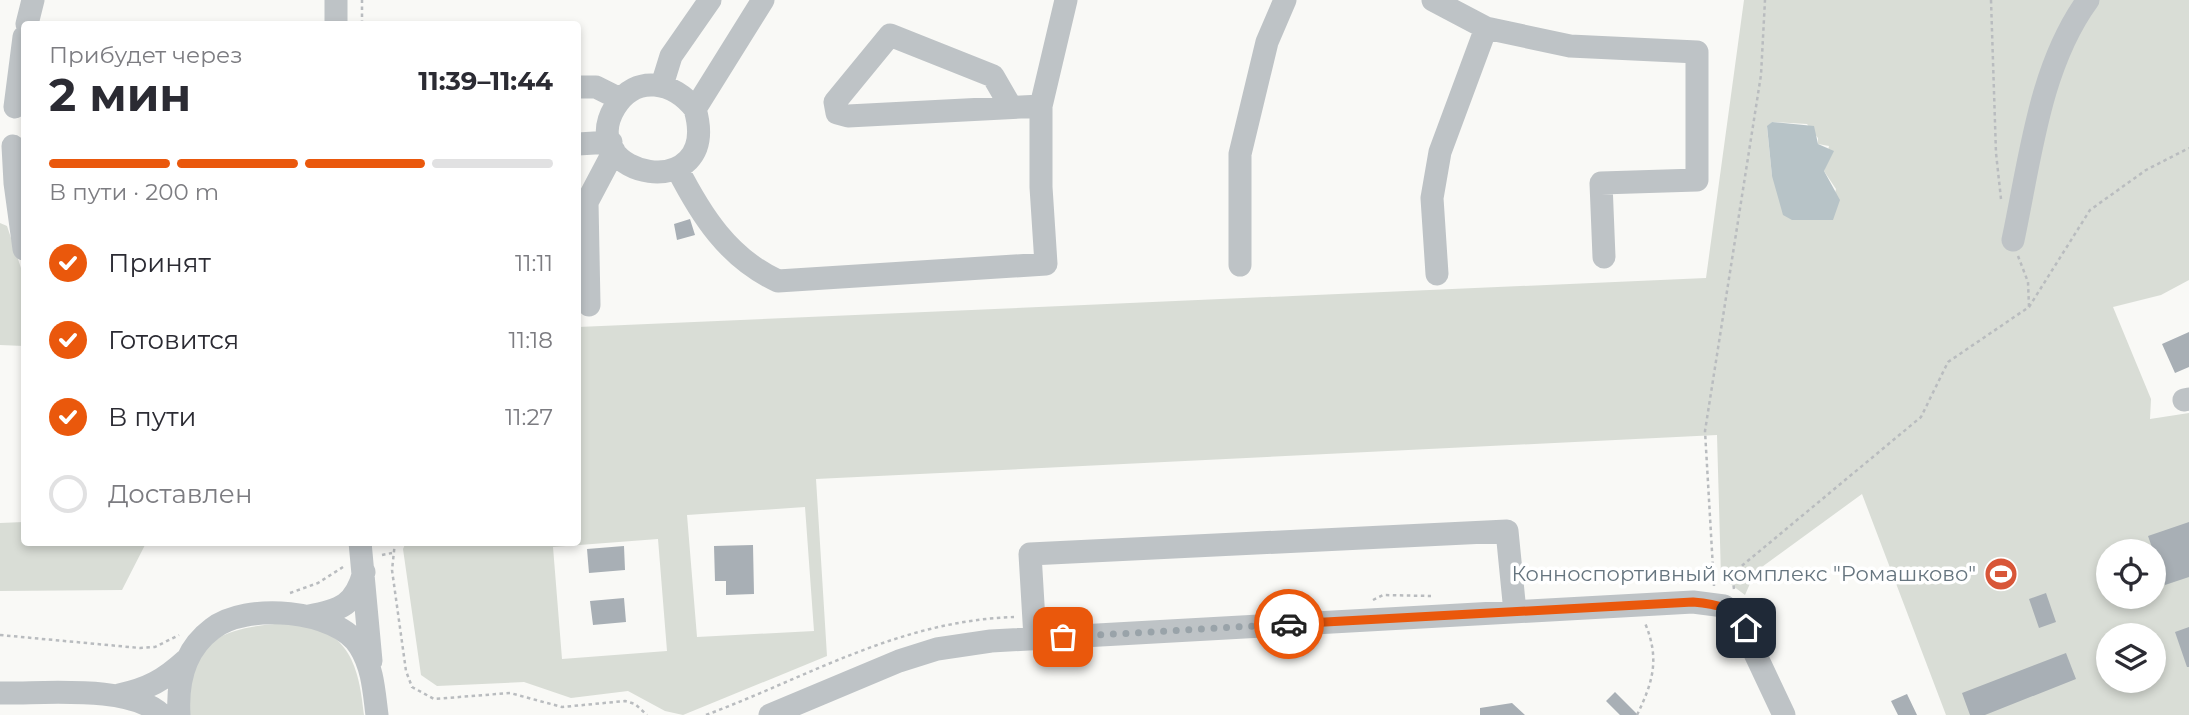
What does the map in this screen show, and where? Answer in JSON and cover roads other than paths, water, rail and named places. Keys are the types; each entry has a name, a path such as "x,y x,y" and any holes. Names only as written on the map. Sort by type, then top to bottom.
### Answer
{"street":[{"path":"28,21 33,0"},
{"path":"336,0 336,21"},
{"path":"662,85 671,56 710,0"},
{"path":"695,109 763,0"},
{"path":"677,168 693,199 730,248 751,268 778,281 1046,264 1041,187 1041,106 1066,0"},
{"path":"1240,265 1240,154 1267,41 1285,0"},
{"path":"1433,0 1486,28 1570,46 1697,52 1697,180 1601,183 1604,257"},
{"path":"2013,240 2053,68 2075,18 2088,0"},
{"path":"1437,274 1432,198 1440,152 1486,28"},
{"path":"1010,107 993,76 890,35 835,102 837,113 848,116 1041,106"},
{"path":"13,110 21,57"},
{"path":"662,85 684,95 695,109 699,137 687,160 662,174 645,173 623,161 613,146 609,128 612,111 620,99 639,87 662,85"},
{"path":"581,87 596,87 620,99"},
{"path":"12,143 21,227"},
{"path":"581,144 613,146"},
{"path":"589,305 587,202 613,146"},
{"path":"1035,638 1030,554 1507,531 1515,612"},
{"path":"116,696 146,689 164,680 214,626 238,617 271,614 309,616 332,612 348,603 359,590 363,556"},
{"path":"363,556 377,715"},
{"path":"770,715 852,679 937,649 991,641 1693,602 1724,606 1737,615 1784,715"},
{"path":"309,616 329,622 347,632 360,646 372,673"},
{"path":"179,715 177,694 186,659"},
{"path":"0,693 116,696 138,700 162,715"}],"place":[{"name":"Конноспортивный комплекс \"Ромашково\"","path":"2001,574"}]}
